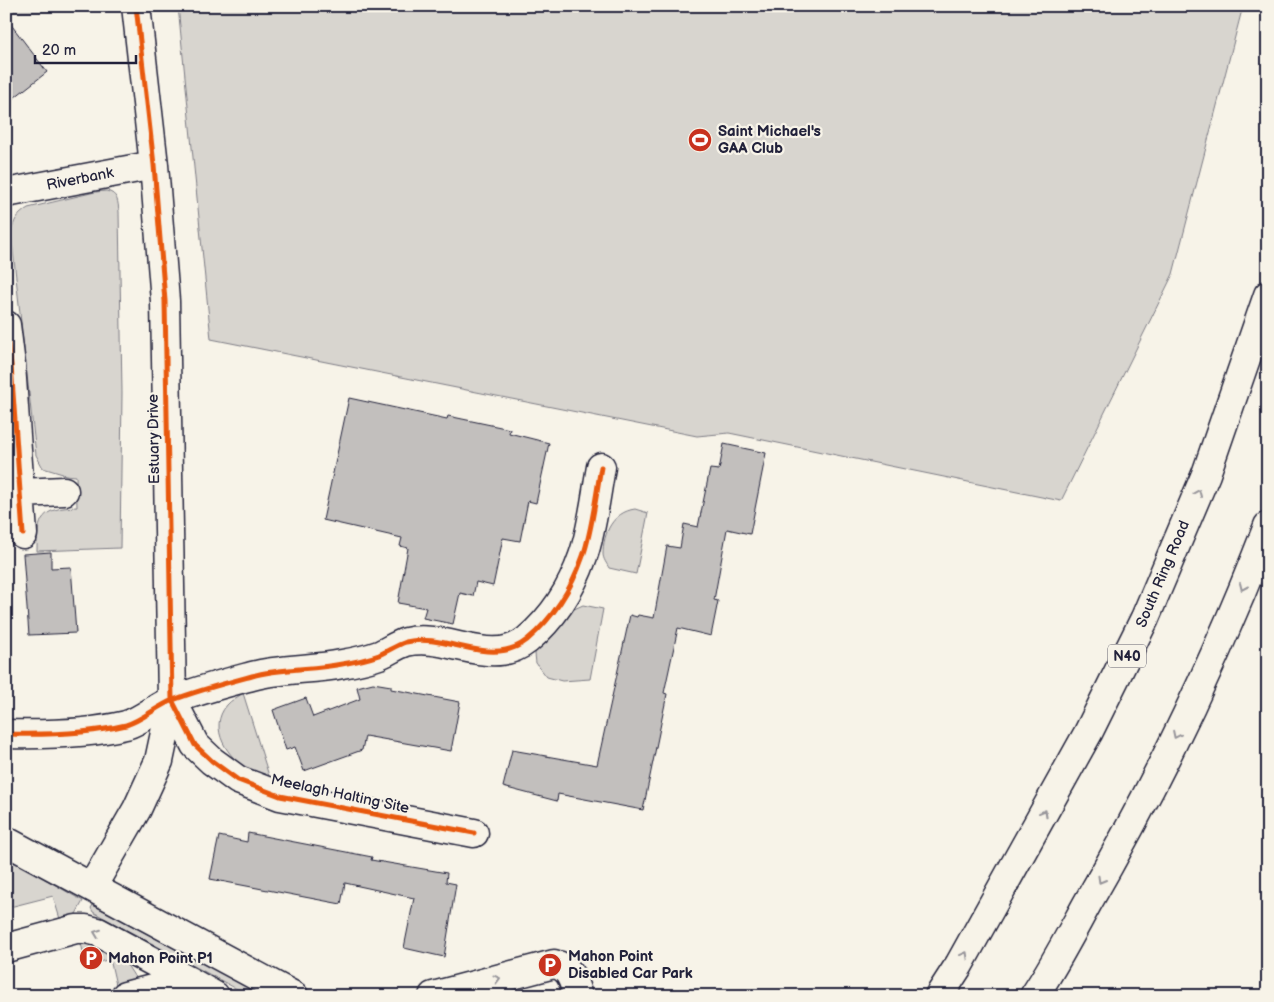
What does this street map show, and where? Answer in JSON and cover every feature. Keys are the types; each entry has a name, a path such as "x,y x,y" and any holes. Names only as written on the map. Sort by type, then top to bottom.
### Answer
{"main road":[{"name":"Estuary Drive","path":"136,6 154,165 165,301 172,700"},
{"name":"Riverbank","path":"6,193 154,165"},
{"name":"South Ring Road","path":"939,996 959,965 1088,733 1145,618 1206,474 1268,295"},
{"path":"6,325 12,365 23,534"},
{"path":"6,734 97,730 129,724 172,700 255,675 342,664 378,655 404,643 417,640 485,652 506,651 526,641 562,600 583,556 601,467"},
{"path":"21,493 64,491"},
{"path":"1034,996 1128,834 1200,685 1268,526"},
{"path":"92,887 137,809 159,761 172,700"},
{"name":"Meelagh Halting Site","path":"172,700 195,745 212,761 238,780 280,796 474,833"},
{"path":"6,841 294,996"},
{"path":"6,948 76,929 86,929 98,932 215,996"},
{"path":"433,996 554,964 562,965 568,970 578,996"},
{"path":"125,996 187,980"}],"shaded area":[{"path":"6,6 94,6 94,10 6,12"},
{"name":"Saint Michael's GAA Club","path":"178,6 1243,6 1173,274 1061,501 729,433 697,436 211,339"},
{"path":"106,191 115,196 118,201 119,212 122,393 120,548 37,551 38,530 40,522 44,517 49,512 77,507 76,476 43,468 36,455 11,233 16,218 28,208"},
{"path":"635,509 648,513 636,574 609,568 603,554 607,531 615,519 627,511"},
{"path":"583,605 603,609 590,679 562,681 547,677 536,663 535,654 537,646 572,610"},
{"path":"243,693 269,776 252,771 234,758 228,751 220,733 219,723 221,714 229,703"},
{"path":"6,859 19,864 83,901 76,914 60,919 53,896 6,908"},
{"path":"93,905 263,996 250,996 93,912 91,908"},
{"path":"80,940 127,965 138,982 116,985 110,959 87,966"}],"building":[{"path":"6,18 47,72 6,104"},
{"path":"349,398 447,419 448,416 510,429 509,433 549,443 536,503 528,501 520,541 503,538 493,586 476,582 473,596 460,593 453,624 423,618 426,608 398,603 408,548 400,546 402,538 323,520"},
{"path":"724,444 766,453 750,534 727,529 714,600 718,601 711,636 678,628 664,693 667,694 643,810 558,794 557,801 503,787 512,750 597,765 630,615 654,618 667,546 680,548 684,524 698,527 710,469 719,470"},
{"path":"51,552 51,568 71,567 76,633 29,635 23,554"},
{"path":"373,683 391,686 391,689 460,702 451,751 365,736 362,750 304,771 295,747 286,750 273,710 306,698 313,717 360,699 357,687"},
{"path":"248,833 372,857 371,860 447,873 446,882 456,884 444,957 404,948 414,898 345,883 341,904 210,879 219,836 247,842"}],"cycle path":[{"path":"136,6 154,165 165,301 172,700 195,745 212,761 238,780 280,796 474,833"},
{"path":"6,325 11,365 23,534"},
{"path":"6,734 67,733 126,725 167,703 212,687 263,673 331,666 361,660 379,655 406,642 421,640 483,651 499,651 513,648 527,640 545,622 561,602 579,568 594,513 601,467"}],"place":[{"name":"Saint Michael's GAA Club","path":"700,140"},
{"name":"Mahon Point P1","path":"91,958"},
{"name":"Mahon Point Disabled Car Park","path":"550,965"}]}
